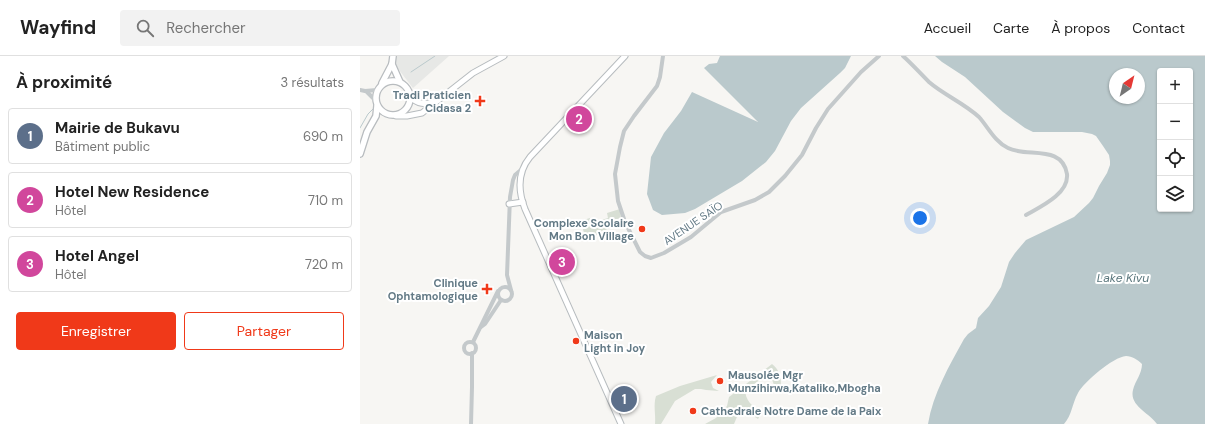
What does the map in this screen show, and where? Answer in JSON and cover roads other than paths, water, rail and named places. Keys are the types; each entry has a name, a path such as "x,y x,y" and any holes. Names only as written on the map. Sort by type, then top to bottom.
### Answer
{"highway":[{"path":"360,154 367,132 376,116 376,104 379,88 388,75 393,56"},
{"path":"376,104 386,114 396,116 407,109 409,105 410,97 406,87 400,82 392,64"},
{"path":"379,88 388,82 400,82"},
{"path":"371,125 379,117 386,114"}],"main road":[{"path":"396,116 407,116 422,113 473,73 504,56"},
{"path":"621,424 523,202 520,191 522,169 538,148 625,56"},
{"path":"410,97 416,102 424,104 438,101"},
{"path":"509,204 523,202"}],"street":[{"name":"AVENUE SAÏO","path":"663,56 657,86 624,131 615,174 618,200 625,222 640,252 651,258 664,253 691,238 721,212 755,200 769,192 785,176 802,155 828,109 861,72 878,56"},
{"path":"903,56 930,82 979,117 990,132 1006,148 1017,152 1046,153 1052,155 1061,162 1067,176 1058,195 1026,215"},
{"path":"360,90 365,91 379,88"},
{"path":"365,91 373,98 376,104"},
{"path":"501,300 507,301 512,294 507,275 510,190 515,176 522,169"},
{"path":"481,328 482,322 507,275"},
{"path":"499,290 507,286 511,290"},
{"path":"499,290 498,296 501,300"},
{"path":"472,353 466,352 465,347 467,343 472,342 501,300"},
{"path":"471,424 472,353 475,352 476,348 472,342"}],"water":[{"path":"720,56 851,56 845,68 801,108 791,121 775,151 766,162 742,181 695,209 685,213 662,215 653,210 647,194 651,157 664,133 681,111 692,92 758,122 704,68 709,64 717,63"},
{"name":"Lake Kivu","path":"935,56 1205,56 1205,424 1157,424 1134,401 1133,390 1141,371 1142,364 1135,358 1126,356 1120,357 1107,365 1081,388 1074,401 1069,417 1064,424 928,424 930,413 947,370 964,339 976,328 978,318 989,306 1001,287 1009,262 1015,253 1026,240 1074,217 1093,198 1110,165 1109,155 1096,136 1082,132 1033,132 1003,112 965,77"}],"waterway":[{"path":"411,72 435,56"},
{"path":"360,128 368,114 373,109"}],"place":[{"name":"Tradi Praticien Cidasa 2","path":"480,101"},
{"name":"Hotel New Residence","path":"579,119"},
{"name":"Complexe Scolaire Mon Bon Village","path":"642,229"},
{"name":"Hotel Angel","path":"562,262"},
{"name":"Clinique Ophtamologique","path":"487,289"},
{"name":"Maison Light in Joy","path":"576,341"},
{"name":"Mausolée Mgr Munzihirwa,Kataliko,Mbogha","path":"720,381"},
{"name":"Mairie de Bukavu","path":"624,399"},
{"name":"Cathedrale Notre Dame de la Paix","path":"693,411"}]}
